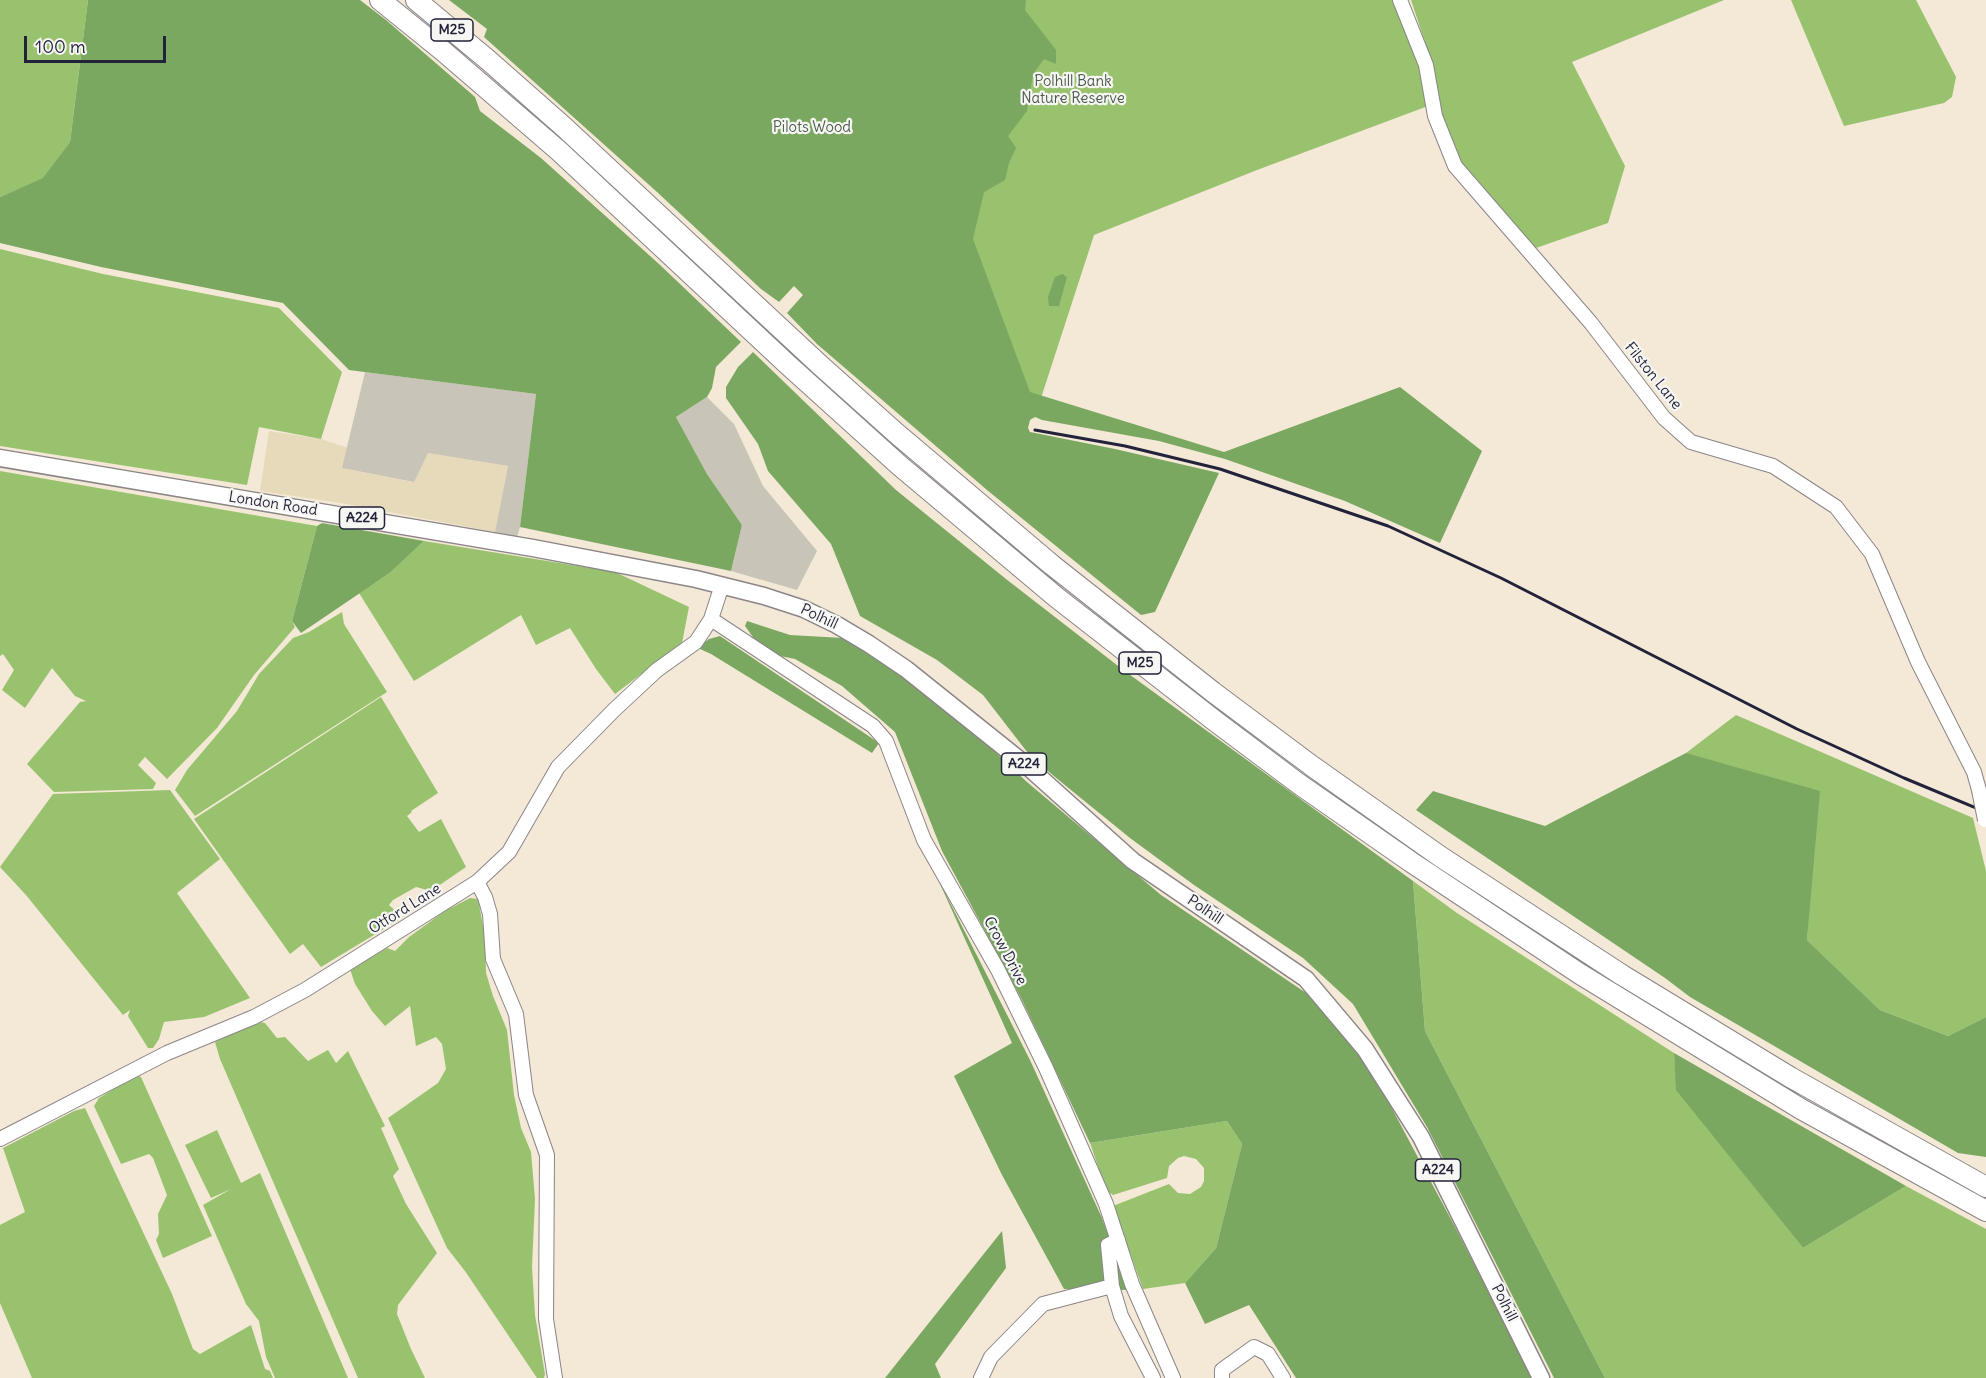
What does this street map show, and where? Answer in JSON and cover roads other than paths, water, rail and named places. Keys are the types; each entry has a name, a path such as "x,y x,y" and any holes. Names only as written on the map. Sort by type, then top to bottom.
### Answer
{"highway":[{"name":"M25","path":"380,0 559,151 794,371 915,478 1094,627 1223,727 1394,850 1580,974 1792,1104 1986,1211"},
{"name":"M25","path":"416,0 564,127 904,440 1052,566 1213,692 1312,766 1441,857 1622,975 1764,1062 1986,1187"}],"main road":[{"name":"London Road","path":"0,458 533,548 722,585"},
{"name":"Polhill","path":"722,585 764,596 820,617 869,644 906,669 1026,765 1132,861 1306,979 1365,1049 1421,1137 1541,1378"}],"street":[{"name":"Filston Lane","path":"1400,0 1426,65 1435,116 1455,166 1591,323 1664,418 1691,442 1773,466 1836,507 1872,554 1918,662 1980,769 1979,790 1985,823"},
{"name":"Otford Lane","path":"0,1139 167,1053 275,1006 477,882 509,852 558,767 657,670 696,642 711,619 722,585"},
{"name":"Crow Drive","path":"711,619 873,726 886,741 924,840 998,970 1041,1058 1106,1204 1132,1284 1173,1378"},
{"path":"477,882 490,914 493,959 516,1014 526,1095 547,1155 546,1319 555,1378"},
{"path":"1118,1240 1108,1245 1112,1286 1121,1316 1153,1378"},
{"path":"981,1378 991,1357 1043,1304 1112,1286"},
{"path":"1222,1378 1222,1370 1254,1347 1268,1354 1282,1378"}],"railway":[{"path":"1035,430 1125,446 1220,469 1388,526 1501,578 1797,729 1904,778 1986,812"}],"park label":[{"name":"Polhill Bank Nature Reserve","path":"1073,90"},
{"name":"Pilots Wood","path":"812,128"}]}
